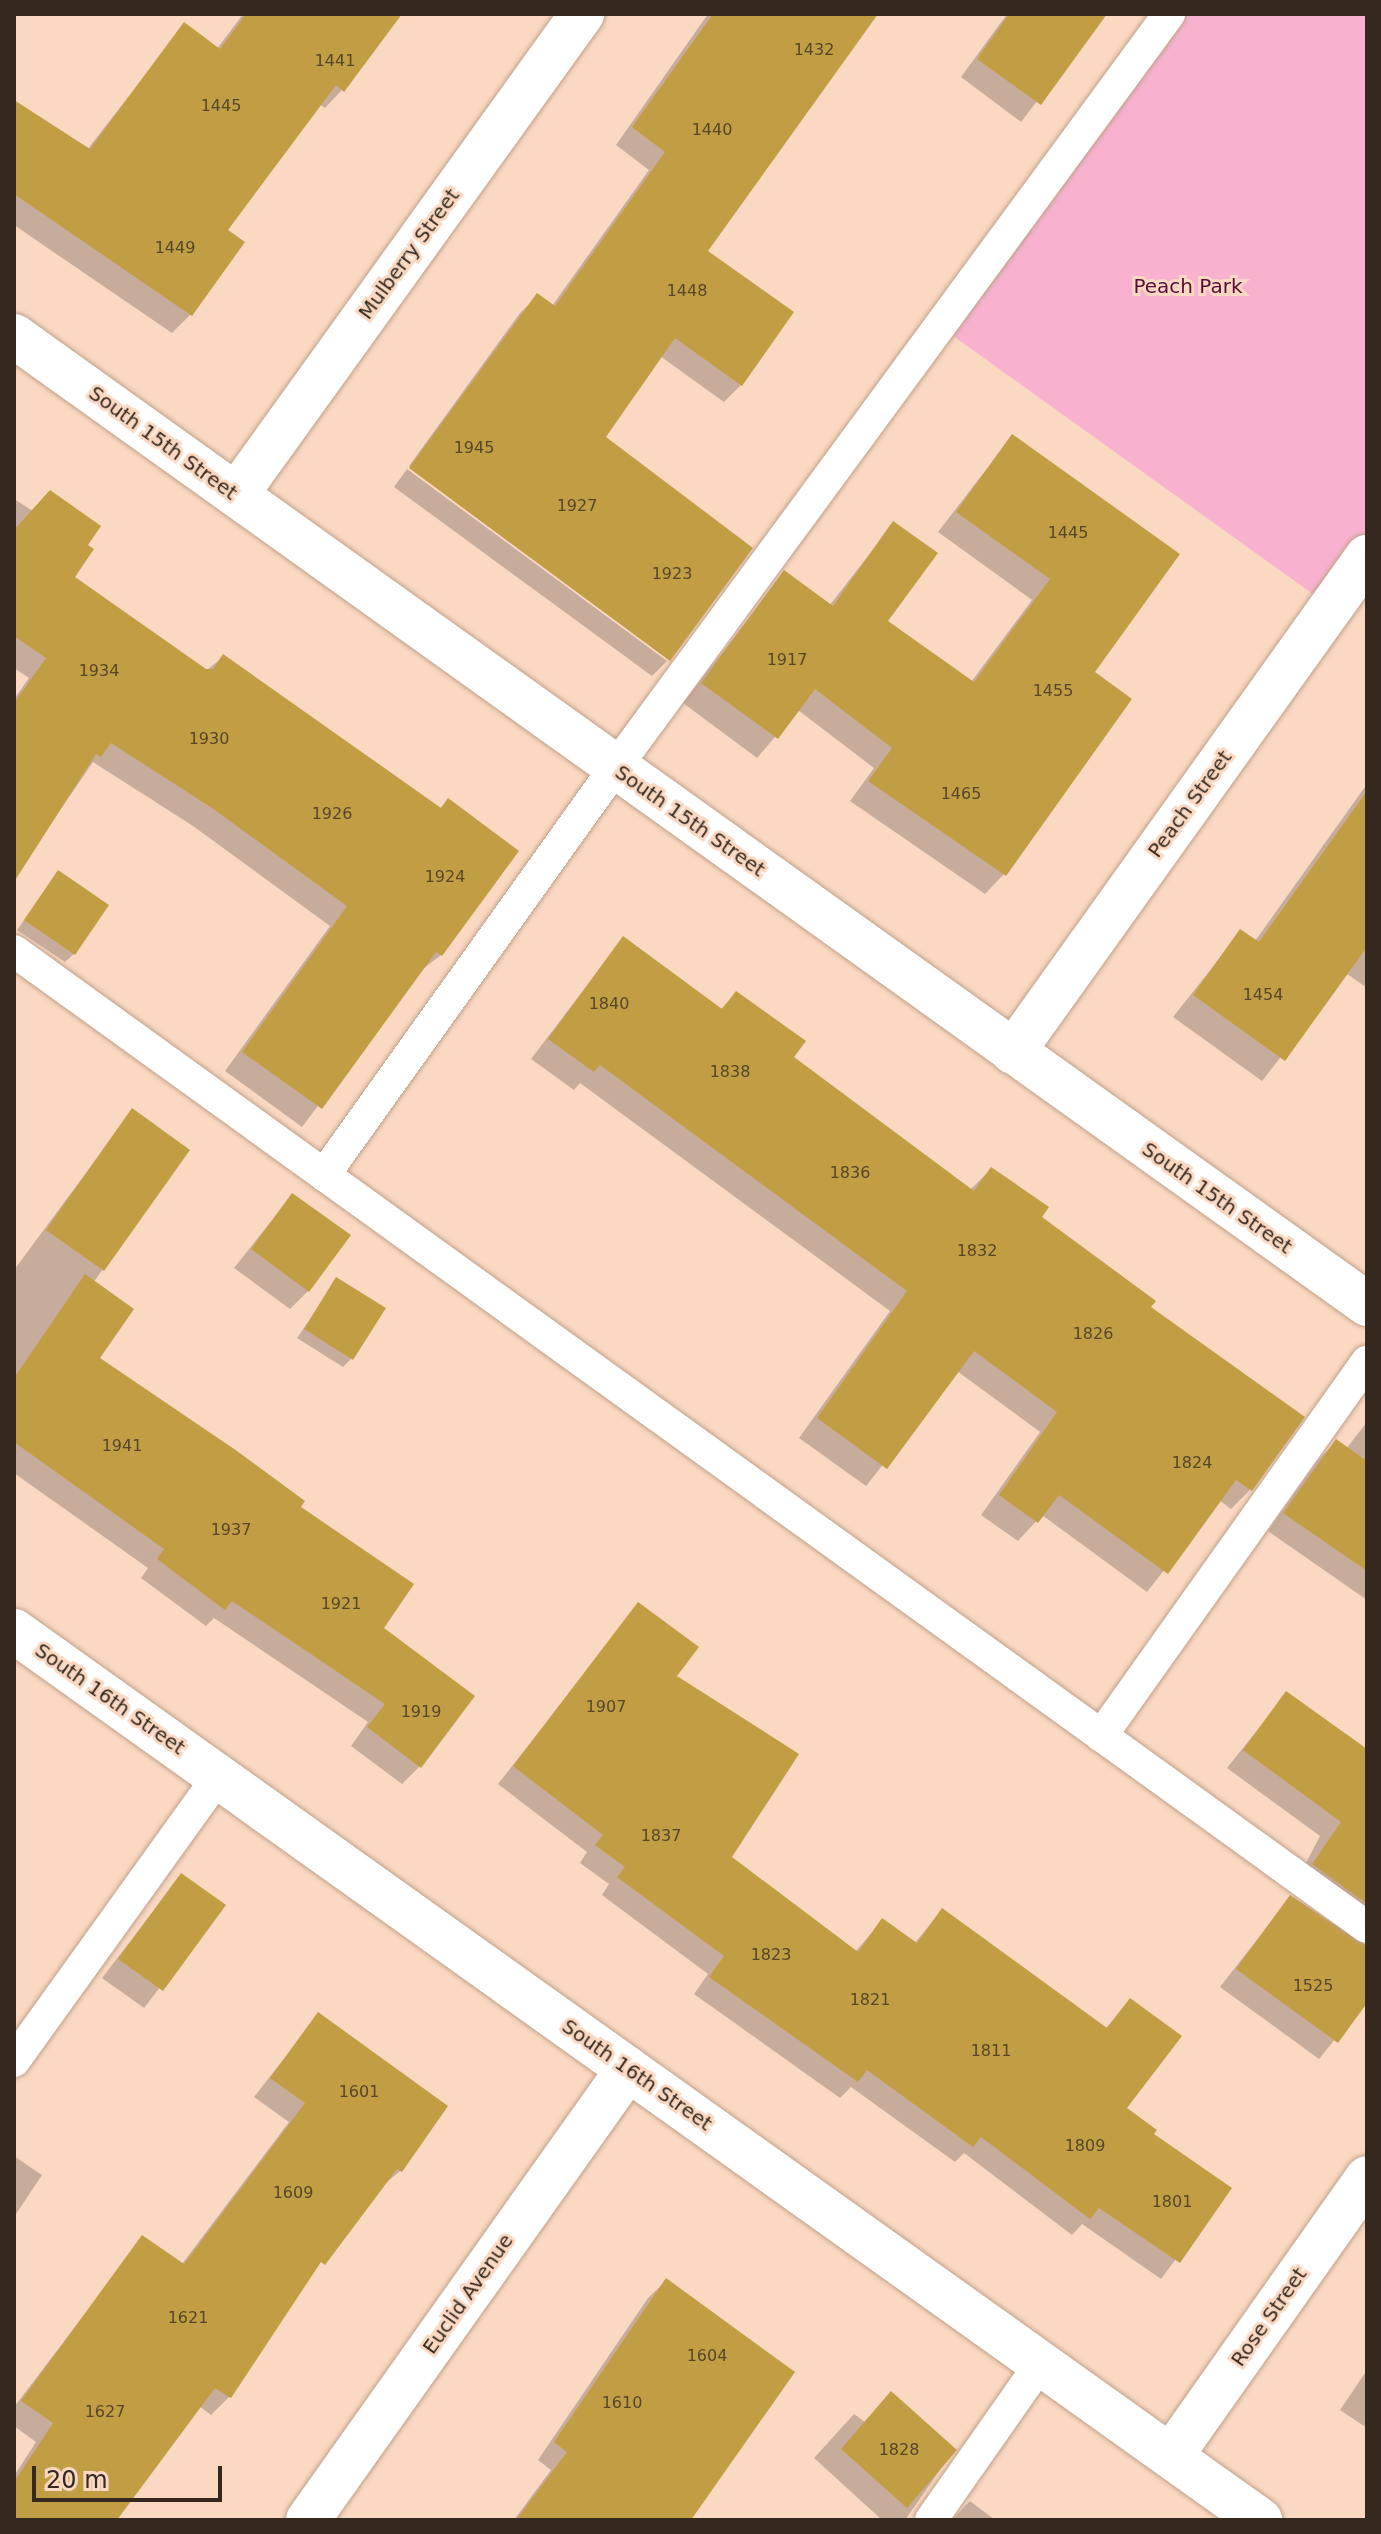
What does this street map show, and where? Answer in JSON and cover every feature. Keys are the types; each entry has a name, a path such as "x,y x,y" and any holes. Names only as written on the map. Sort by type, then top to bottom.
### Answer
{"street":[{"name":"Mulberry Street","path":"236,495 582,14"},
{"name":"South 15th Street","path":"14,336 1367,1304"},
{"name":"Peach Street","path":"1013,1052 1367,557"},
{"name":"South 16th Street","path":"14,1631 1260,2520"},
{"name":"Euclid Avenue","path":"308,2520 628,2069"},
{"name":"Rose Street","path":"1171,2456 1367,2178"}],"lane":[{"path":"324,1175 615,768 1169,14"},
{"path":"14,951 1367,1927"},
{"path":"1101,1736 1367,1362"},
{"path":"14,2061 219,1776"},
{"path":"931,2520 1041,2363"}],"green space":[{"name":"Peach Park","path":"1169,14 1367,14 1367,557 1331,607 938,325"}],"building":[{"path":"246,14 402,14 344,92 336,85 228,230 245,242 192,316 14,194 14,100 90,149 184,22 220,49"},
{"path":"713,14 878,14 708,251 794,312 742,386 675,338 606,437 753,548 670,661 409,468 537,293 555,306 665,152 632,127"},
{"path":"1009,14 1107,14 1041,105 977,59"},
{"path":"1012,434 1180,554 1095,672 1132,699 1006,876 868,781 892,748 815,689 778,739 701,683 784,570 833,606 893,521 938,553 888,621 974,682 1050,579 956,512"},
{"path":"50,490 101,526 88,545 94,549 75,577 206,669 213,669 223,654 441,808 448,798 519,851 442,956 436,952 322,1109 242,1052 347,906 212,808 111,743 101,757 96,754 14,882 14,703 46,658 14,636 14,530"},
{"path":"1367,791 1367,947 1285,1061 1193,995 1240,929 1259,942"},
{"path":"58,870 109,905 75,955 24,920"},
{"path":"623,936 722,1009 736,991 806,1041 794,1057 974,1191 991,1167 1049,1207 1042,1217 1156,1301 1151,1307 1305,1417 1252,1491 1236,1480 1168,1574 1059,1495 1038,1523 999,1495 1057,1412 974,1351 887,1469 817,1418 907,1291 600,1065 594,1072 548,1039"},
{"path":"132,1108 190,1150 104,1271 46,1230"},
{"path":"292,1193 351,1235 309,1292 251,1249"},
{"path":"85,1274 134,1309 100,1358 237,1451 305,1501 301,1507 414,1584 384,1628 475,1696 421,1768 367,1727 385,1704 232,1601 225,1610 157,1559 164,1549 14,1442 14,1378"},
{"path":"336,1277 386,1308 353,1360 304,1329"},
{"path":"1336,1439 1367,1461 1367,1571 1283,1513"},
{"path":"638,1602 699,1647 677,1676 799,1754 732,1857 858,1952 882,1918 917,1943 942,1908 1107,2028 1130,1998 1182,2036 1127,2108 1157,2130 1154,2134 1232,2188 1180,2263 1099,2208 1090,2219 981,2137 973,2147 867,2070 858,2082 709,1977 724,1956 617,1877 625,1867 595,1845 603,1835 513,1766"},
{"path":"1286,1691 1367,1749 1367,1904 1312,1864 1341,1822 1243,1750"},
{"path":"181,1873 226,1905 163,1991 118,1959"},
{"path":"1290,1895 1367,1946 1367,2003 1338,2043 1236,1969"},
{"path":"318,2012 448,2106 402,2172 397,2169 325,2265 321,2262 231,2398 215,2388 117,2520 14,2520 14,2482 53,2423 21,2401 142,2235 184,2264 305,2103 270,2078"},
{"path":"666,2278 795,2372 691,2520 516,2520 567,2452 554,2442"},
{"path":"891,2391 957,2450 907,2508 841,2449"}]}
